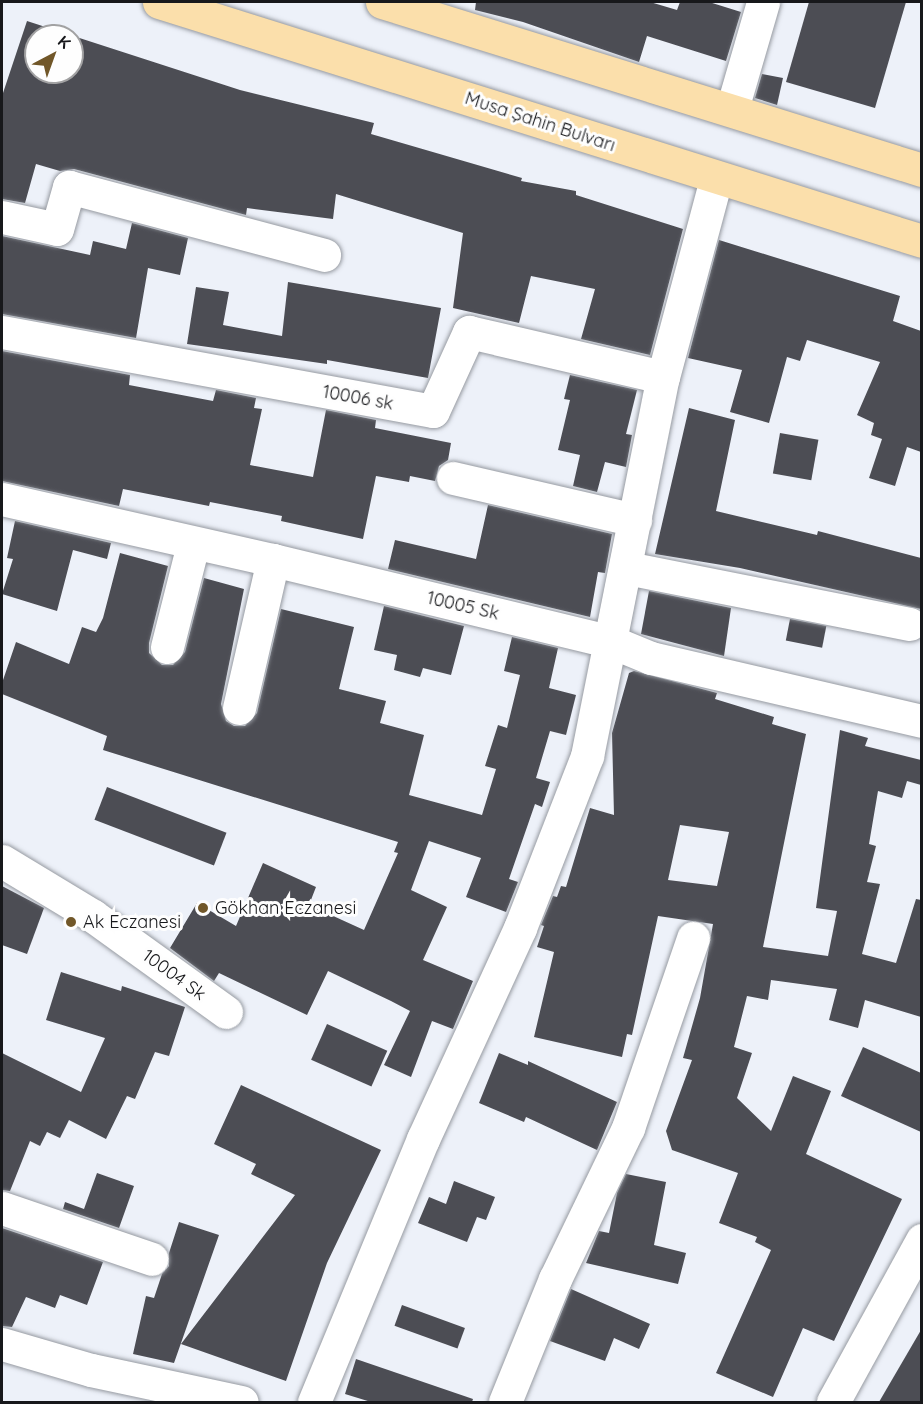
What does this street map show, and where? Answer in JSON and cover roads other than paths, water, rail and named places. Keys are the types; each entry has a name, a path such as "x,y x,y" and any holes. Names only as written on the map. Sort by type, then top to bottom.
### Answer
{"main road":[{"name":"Musa Şahin Bulvarı","path":"159,2 716,179 921,241"},
{"path":"382,2 732,109 921,170"}],"street":[{"path":"732,109 763,2"},
{"path":"314,1402 423,1139 520,928 587,756 627,568 663,377 716,179"},
{"path":"2,217 57,229 69,187 324,255"},
{"name":"10006 sk","path":"2,332 433,411 469,332 663,377"},
{"path":"453,478 635,520"},
{"name":"10005 Sk","path":"2,499 193,544 273,560 612,642 651,658 921,721"},
{"path":"167,647 193,544"},
{"path":"239,708 273,560"},
{"path":"627,568 910,624"},
{"name":"10004 Sk","path":"2,861 93,916 226,1012"},
{"path":"505,1402 555,1279 628,1128 693,938"},
{"path":"2,1208 152,1259"},
{"path":"833,1402 921,1240"},
{"path":"2,1344 91,1370 242,1402"}],"place":[{"name":"Gökhan Eczanesi","path":"203,908"},
{"name":"Ak Eczanesi","path":"71,922"}]}
